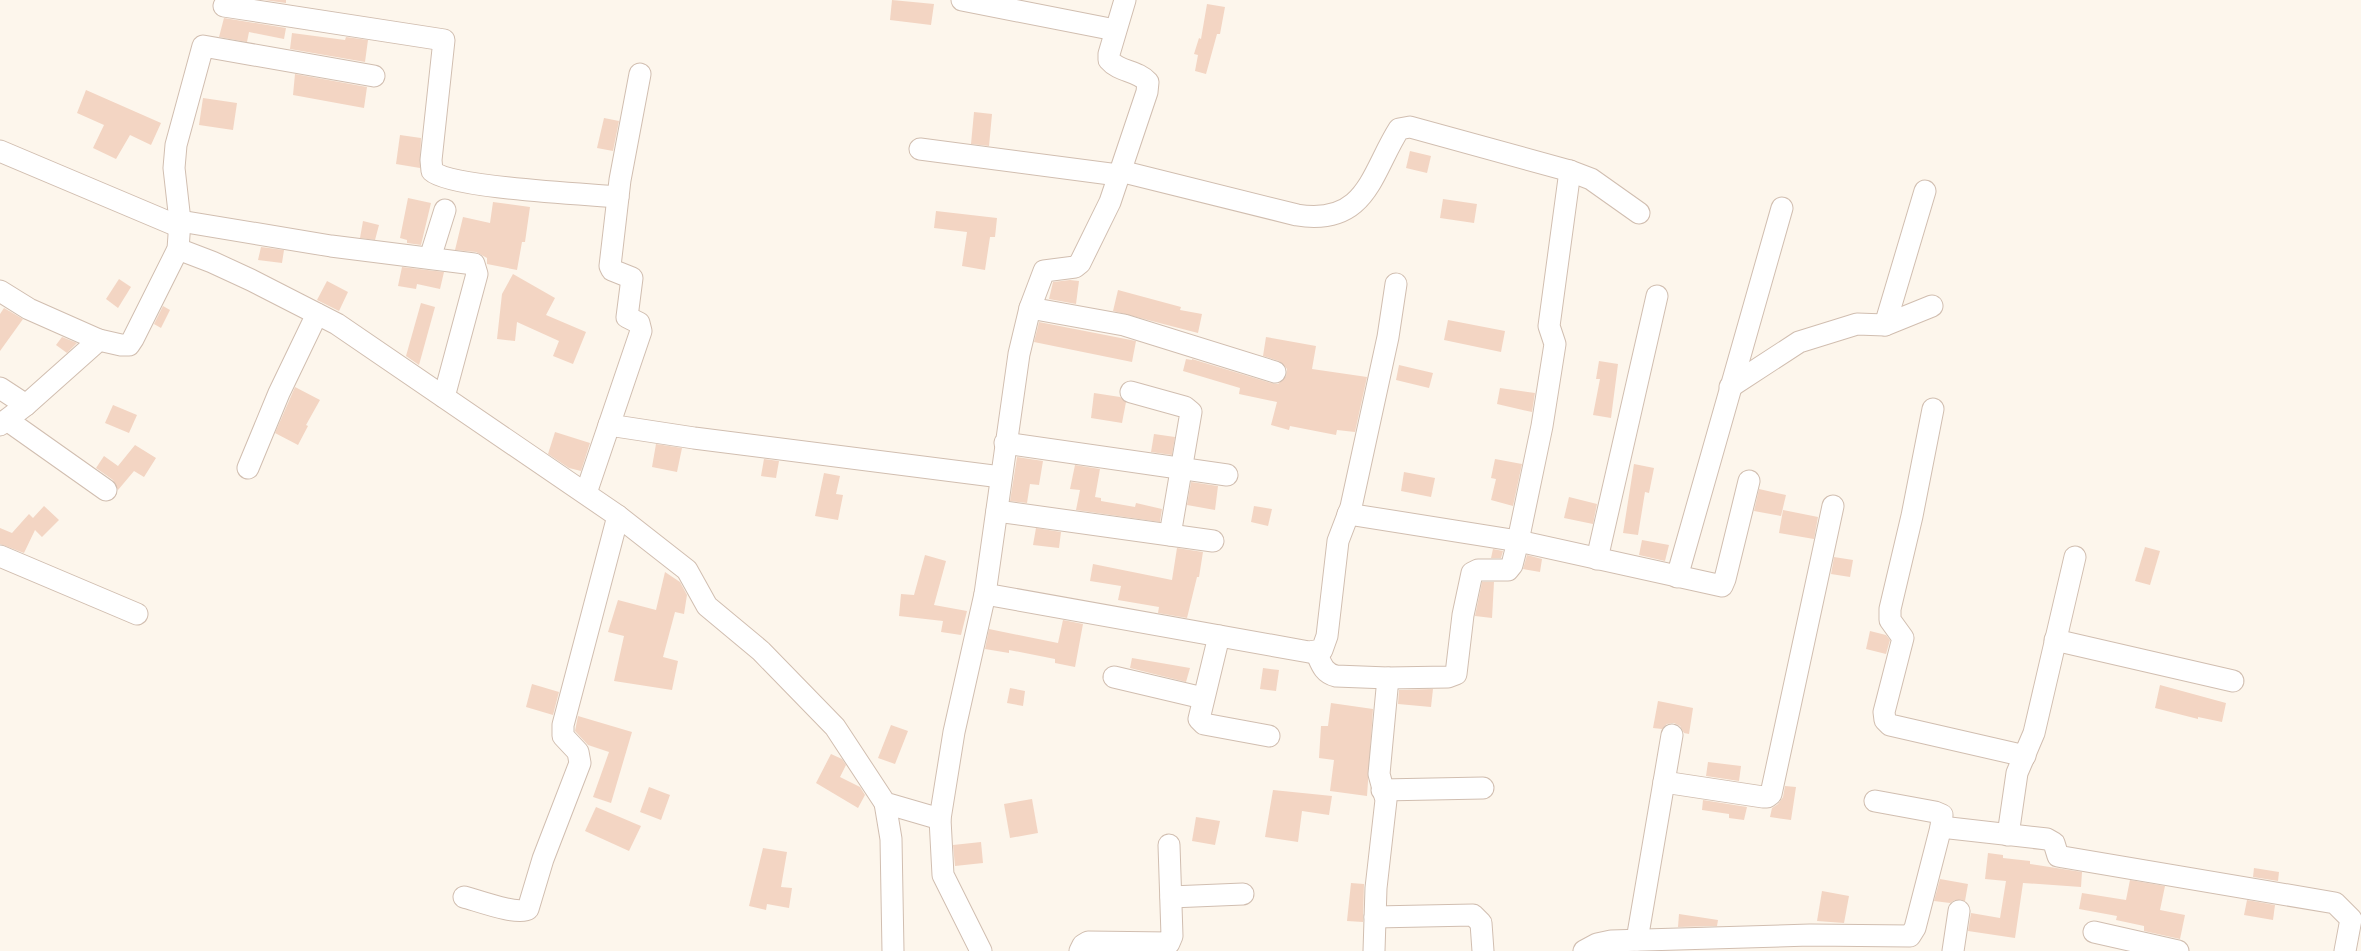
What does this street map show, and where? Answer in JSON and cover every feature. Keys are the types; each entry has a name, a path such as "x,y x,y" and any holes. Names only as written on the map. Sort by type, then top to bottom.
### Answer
{"street":[{"path":"962,0 1115,30"},
{"path":"981,951 943,875 940,819 954,732 985,594 1005,443 1019,354 1030,308 1044,271 1075,267 1080,263 1110,202 1147,92 1148,82 1142,76 1113,66 1109,60 1115,30 1125,0"},
{"path":"224,6 444,40 431,160 432,171 435,174 458,180 497,186 618,197"},
{"path":"0,291 29,309 99,340 121,345 129,345 178,249 180,224 174,168 176,145 203,46 374,76"},
{"path":"586,493 641,331 639,324 627,317 632,278 610,268 618,197 640,74"},
{"path":"920,149 1119,173 1311,217 1324,217 1336,213 1357,200 1368,190 1396,134 1404,126 1570,171 1591,179 1639,213"},
{"path":"0,151 180,224 331,246 474,264 477,274 444,397"},
{"path":"1316,652 1323,668 1329,674 1388,678 1448,677 1456,674 1463,615 1472,573 1478,570 1508,570 1512,565 1518,541 1542,426 1554,350 1554,340 1549,326 1570,171"},
{"path":"1885,325 1925,191"},
{"path":"1677,577 1782,208"},
{"path":"430,258 445,210"},
{"path":"178,249 225,268 337,324 586,493 687,570 707,606 761,651 835,727 885,803 891,839 894,951"},
{"path":"985,594 1219,636 1316,652 1322,650 1327,636 1338,541 1348,514 1388,337 1396,284"},
{"path":"1597,559 1657,296"},
{"path":"1730,387 1799,342 1856,324 1885,325 1932,306"},
{"path":"1030,308 1124,325 1275,372"},
{"path":"248,468 279,393 317,314"},
{"path":"99,340 26,405 4,422 106,490"},
{"path":"0,388 26,405"},
{"path":"1131,392 1185,406 1191,412 1170,535"},
{"path":"1933,409 1912,516 1890,609 1890,620 1903,638 1884,712 1885,720 1890,725 2025,756"},
{"path":"609,425 694,438 1001,477"},
{"path":"1005,443 1227,475"},
{"path":"1348,514 1518,541 1722,586 1724,584 1749,480"},
{"path":"1664,782 1767,798 1772,794 1833,506"},
{"path":"997,511 1213,541"},
{"path":"464,897 521,912 528,909 543,859 580,763 578,752 563,736 564,725 618,516"},
{"path":"0,556 137,614"},
{"path":"2008,835 2016,781 2034,733 2075,557"},
{"path":"1219,636 1199,715 1200,722 1269,736"},
{"path":"2055,640 2233,681"},
{"path":"1114,677 1203,698"},
{"path":"1374,951 1377,873 1386,800 1382,790 1379,774 1388,678"},
{"path":"1637,940 1672,735"},
{"path":"1382,790 1483,788"},
{"path":"1584,951 1597,944 1611,941 1637,940 1695,945 1810,935 1859,944 1907,937 1913,933 1943,818 1940,814 1875,801"},
{"path":"885,803 940,819"},
{"path":"1941,827 2052,840 2059,856 2335,903 2351,919 2344,951"},
{"path":"1080,951 1082,945 1088,942 1169,943 1172,936 1169,845"},
{"path":"1171,897 1243,894"},
{"path":"1953,951 1959,911"},
{"path":"1375,917 1473,915 1481,923 1483,951"},
{"path":"2094,932 2178,951"}],"building":[{"path":"264,0 286,0 286,3"},
{"path":"892,0 934,4 931,25 890,20"},
{"path":"1207,4 1225,7 1220,34 1217,34 1206,74 1195,71 1198,55 1194,54 1199,38 1201,39"},
{"path":"224,18 286,28 284,39 249,32 247,42 219,37"},
{"path":"292,33 345,40 346,37 368,40 365,62 290,49"},
{"path":"295,74 367,87 364,108 293,95"},
{"path":"86,90 161,123 151,145 130,135 116,159 93,148 104,125 77,113"},
{"path":"203,98 237,103 233,130 199,125"},
{"path":"974,112 992,114 989,146 971,144"},
{"path":"604,118 619,121 613,151 597,148"},
{"path":"400,135 421,138 420,168 396,164"},
{"path":"1410,151 1431,156 1427,173 1406,168"},
{"path":"408,198 431,203 421,245 407,243 407,240 400,238"},
{"path":"1443,199 1477,204 1474,223 1440,218"},
{"path":"493,202 530,207 525,242 522,242 517,270 487,264 487,258 476,252 455,250 463,217 490,223"},
{"path":"936,211 997,218 995,237 990,237 985,270 962,266 967,232 934,228"},
{"path":"363,221 379,225 375,240 360,238"},
{"path":"261,247 284,250 282,263 258,260"},
{"path":"402,267 444,272 440,289 417,284 416,289 398,286"},
{"path":"513,274 555,298 546,315 586,332 573,364 553,356 559,341 517,322 515,341 497,339 502,294"},
{"path":"119,279 131,287 118,308 106,299"},
{"path":"1070,280 1079,281 1076,304 1049,299 1053,282"},
{"path":"327,281 348,292 339,311 317,300"},
{"path":"1118,290 1181,307 1180,310 1202,314 1198,333 1113,311"},
{"path":"421,303 435,307 419,365 406,356"},
{"path":"163,306 170,310 161,328 154,324"},
{"path":"4,308 23,319 0,351 0,314"},
{"path":"1448,320 1505,331 1501,352 1444,340"},
{"path":"1039,322 1136,341 1132,362 1034,342"},
{"path":"62,337 77,343 67,353 56,345"},
{"path":"1266,337 1316,346 1312,369 1367,377 1355,432 1337,430 1336,435 1290,426 1289,430 1271,425 1277,402 1239,394 1240,388 1183,371 1186,359 1192,359 1278,384 1286,376 1287,369 1279,361 1263,356"},
{"path":"1599,361 1618,364 1611,418 1593,415 1600,379 1596,379"},
{"path":"1399,365 1433,373 1429,388 1396,380"},
{"path":"295,387 320,400 306,425 308,426 298,445 275,433"},
{"path":"1500,388 1535,393 1532,412 1497,404"},
{"path":"1094,393 1120,397 1126,402 1122,423 1091,418"},
{"path":"113,405 137,415 129,433 105,423"},
{"path":"555,432 590,443 581,471 569,468 548,454"},
{"path":"1154,434 1175,437 1172,455 1151,452"},
{"path":"656,444 682,448 677,472 652,467"},
{"path":"135,445 156,458 144,477 134,471 118,490 113,480 96,468 104,456 118,466"},
{"path":"1017,457 1043,461 1039,485 1030,484 1027,503 1010,501"},
{"path":"764,459 779,461 776,478 761,476"},
{"path":"1495,459 1522,464 1513,506 1491,500 1496,479 1491,478"},
{"path":"1634,464 1654,468 1649,493 1645,492 1638,535 1623,533"},
{"path":"1075,465 1100,469 1095,497 1101,498 1101,501 1135,507 1136,503 1162,509 1160,522 1076,510 1080,490 1070,489"},
{"path":"1404,472 1435,478 1431,497 1401,491"},
{"path":"824,473 840,476 836,494 843,495 838,520 815,516"},
{"path":"1191,482 1218,486 1215,510 1187,505"},
{"path":"1759,489 1786,495 1781,516 1754,511"},
{"path":"1569,497 1597,504 1593,524 1564,518"},
{"path":"44,506 59,520 42,537 35,530 24,553 0,544 0,528 12,533 29,514 33,518"},
{"path":"1254,506 1272,509 1268,526 1251,522"},
{"path":"1783,510 1818,517 1814,539 1779,533"},
{"path":"1036,528 1061,532 1059,548 1033,545"},
{"path":"1642,540 1669,545 1665,561 1639,555"},
{"path":"2145,547 2160,551 2150,585 2135,581"},
{"path":"1177,548 1203,552 1199,577 1197,577 1187,618 1158,613 1159,607 1118,600 1121,586 1090,581 1093,564 1172,580"},
{"path":"1493,549 1503,551 1501,558 1491,558"},
{"path":"925,555 946,561 934,605 967,611 961,635 941,632 943,621 899,616 901,594 914,595"},
{"path":"1527,555 1542,559 1540,572 1523,569"},
{"path":"1834,557 1853,560 1850,577 1831,574"},
{"path":"665,572 680,582 687,595 684,614 675,612 663,657 678,661 672,690 614,681 624,636 608,632 618,600 656,610"},
{"path":"1482,582 1494,582 1492,618 1475,616"},
{"path":"1063,620 1083,624 1075,667 1055,663 1055,659 1009,650 1009,653 985,649 989,629 1058,643"},
{"path":"1870,631 1886,635 1890,640 1886,654 1866,649"},
{"path":"1132,658 1190,668 1186,682 1130,668"},
{"path":"1263,668 1279,670 1276,691 1260,689"},
{"path":"532,684 559,692 553,715 526,707"},
{"path":"2160,685 2226,703 2222,722 2198,717 2198,719 2155,708"},
{"path":"1010,688 1025,691 1023,706 1007,703"},
{"path":"1433,689 1431,707 1398,704 1399,690"},
{"path":"1658,701 1693,708 1689,734 1684,733 1680,726 1674,723 1667,724 1662,729 1653,728"},
{"path":"1331,703 1373,709 1367,796 1330,791 1334,760 1319,758 1321,726 1328,726"},
{"path":"578,716 632,732 611,803 593,797 609,752 588,745 575,731"},
{"path":"891,725 908,731 895,764 878,758"},
{"path":"831,754 842,759 846,765 840,777 860,787 865,795 858,808 816,783"},
{"path":"1708,762 1741,766 1739,781 1706,776"},
{"path":"1785,786 1796,787 1791,820 1770,817 1772,808 1778,804 1783,797"},
{"path":"649,787 670,795 661,820 640,812"},
{"path":"1273,790 1332,796 1329,815 1302,811 1298,842 1265,837"},
{"path":"1032,799 1038,833 1010,838 1004,804"},
{"path":"1703,800 1747,807 1744,820 1729,818 1729,814 1702,810"},
{"path":"596,807 641,826 629,851 585,831"},
{"path":"1196,817 1220,821 1215,845 1192,841"},
{"path":"981,842 983,863 955,866 953,845"},
{"path":"763,848 787,852 781,887 792,888 789,908 767,904 766,910 749,906"},
{"path":"1988,853 2003,855 2003,858 2030,861 2030,864 2082,872 2081,887 2023,883 2015,938 1968,931 1971,913 2000,918 2006,881 1985,879"},
{"path":"2254,868 2279,872 2278,881 2253,877"},
{"path":"1940,879 1968,884 1965,901 1955,900 1950,903 1934,901"},
{"path":"2130,880 2165,886 2160,910 2185,915 2180,939 2144,931 2144,926 2116,920 2117,916 2079,909 2082,893 2126,900"},
{"path":"1351,883 1364,884 1363,922 1347,921"},
{"path":"1822,891 1849,896 1844,923 1817,921"},
{"path":"2247,900 2275,905 2273,920 2244,915"},
{"path":"1679,914 1718,920 1717,926 1678,927"}]}
